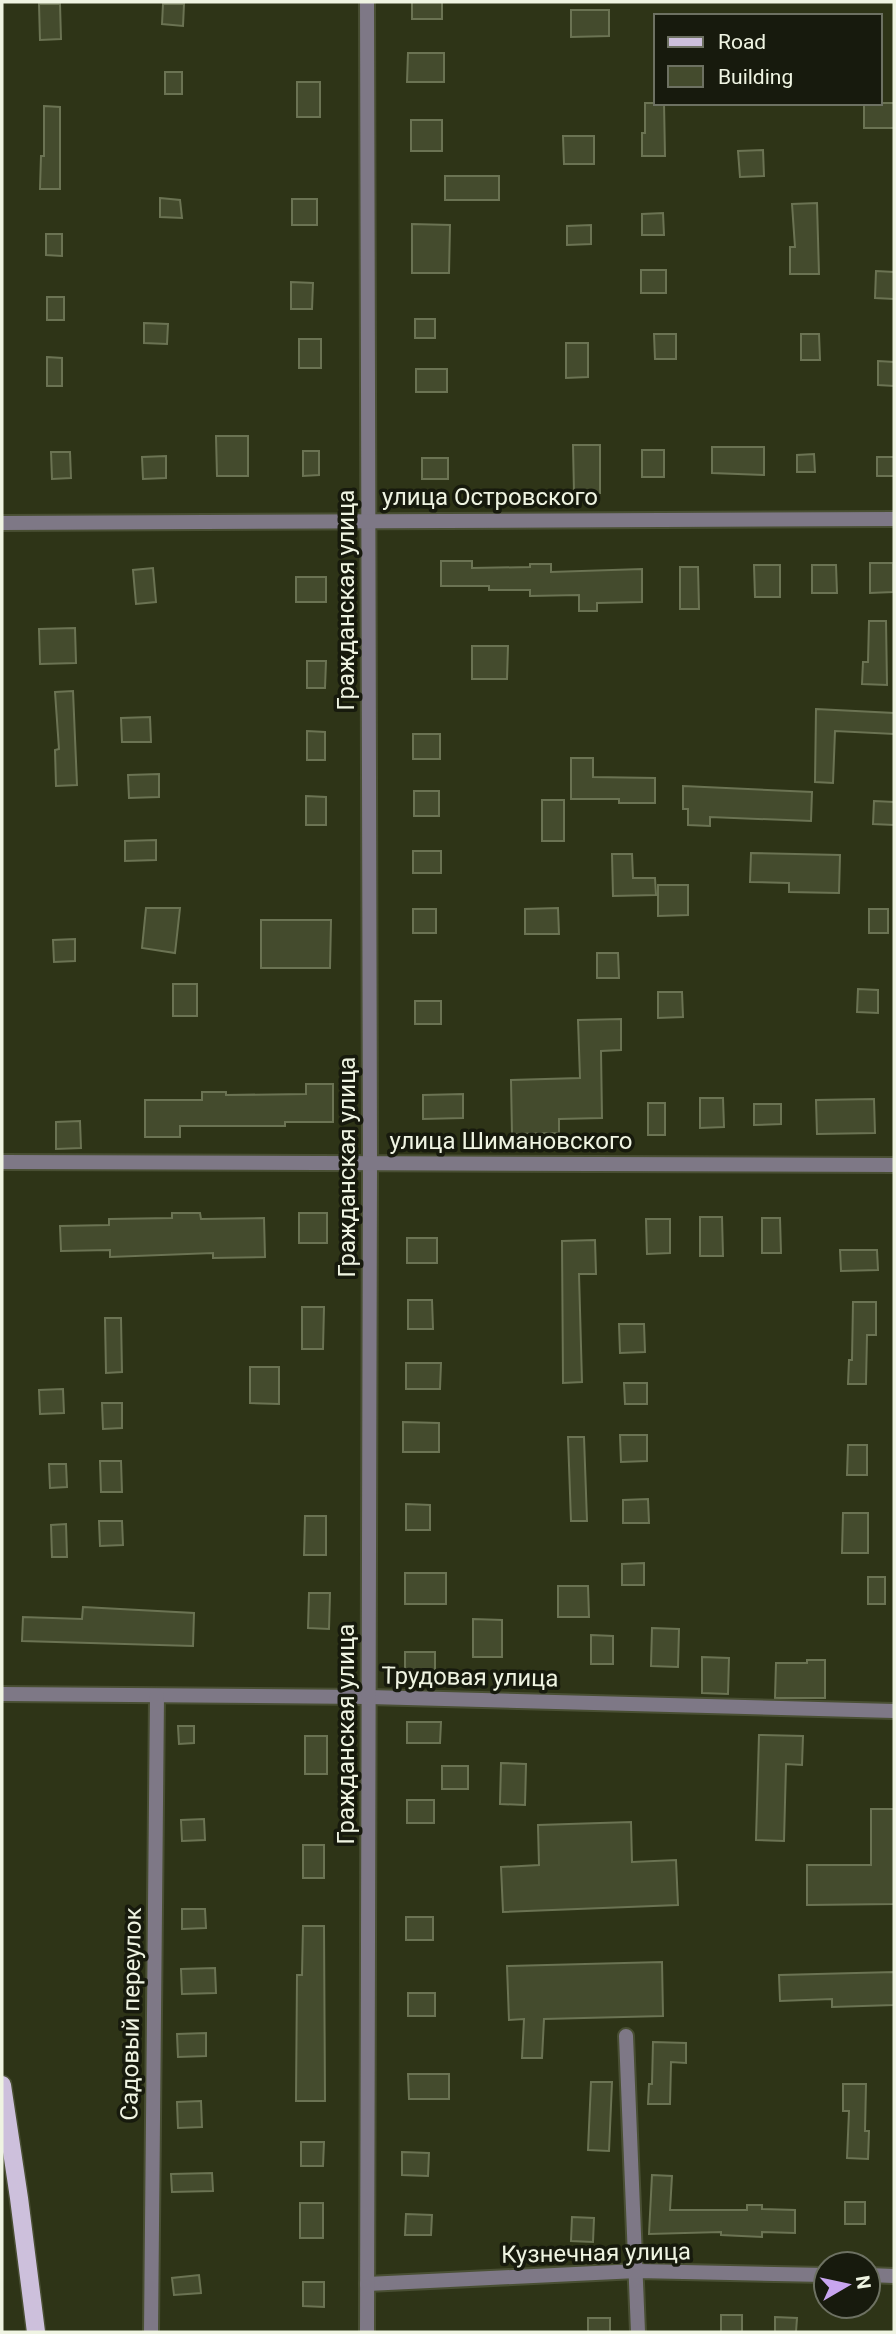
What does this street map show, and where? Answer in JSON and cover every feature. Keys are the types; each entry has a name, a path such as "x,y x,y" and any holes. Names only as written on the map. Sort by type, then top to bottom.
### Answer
{"main road":[{"path":"2,2085 36,2332"}],"street":[{"name":"Гражданская улица","path":"366,2 370,1163 367,2332"},
{"name":"улица Островского","path":"2,523 894,519"},
{"name":"улица Шимановского","path":"2,1162 894,1165"},
{"name":"Трудовая улица","path":"2,1694 369,1698 894,1711"},
{"name":"Садовый переулок","path":"151,2332 157,1696"},
{"path":"626,2036 638,2332"},
{"name":"Кузнечная улица","path":"367,2284 637,2271 812,2275"}],"building":[{"path":"412,2 442,2 442,19 412,19"},
{"path":"39,4 60,4 61,39 40,40"},
{"path":"163,4 184,4 183,26 162,24"},
{"path":"571,10 609,10 609,36 571,37"},
{"path":"408,53 444,53 444,82 407,82"},
{"path":"165,72 182,72 182,94 165,94"},
{"path":"297,82 320,82 320,117 297,117"},
{"path":"645,103 664,105 665,156 642,156 642,133 645,133"},
{"path":"894,103 894,128 864,128 864,105"},
{"path":"44,106 60,107 60,189 40,189 41,156 44,156"},
{"path":"411,120 442,120 442,151 411,151"},
{"path":"563,136 594,136 594,164 564,164"},
{"path":"763,150 764,176 740,177 738,151"},
{"path":"445,176 499,176 499,200 445,200"},
{"path":"160,198 180,200 182,218 160,217"},
{"path":"292,199 317,199 317,225 292,225"},
{"path":"817,203 819,274 790,274 790,247 795,247 792,204"},
{"path":"663,213 664,235 642,235 642,214"},
{"path":"412,224 450,225 449,273 412,273"},
{"path":"591,225 591,244 567,245 567,226"},
{"path":"46,234 62,234 62,256 46,255"},
{"path":"641,270 666,270 666,293 641,293"},
{"path":"876,271 894,272 894,299 875,298"},
{"path":"291,282 313,283 312,309 291,309"},
{"path":"47,297 64,297 64,320 47,320"},
{"path":"415,319 435,319 435,338 415,338"},
{"path":"144,323 168,324 167,344 144,343"},
{"path":"654,334 676,334 676,359 655,359"},
{"path":"801,334 819,334 820,360 801,360"},
{"path":"299,339 321,339 321,368 299,368"},
{"path":"566,343 588,343 588,377 566,378"},
{"path":"47,357 62,358 62,386 47,386"},
{"path":"878,361 894,362 894,386 878,385"},
{"path":"416,369 447,369 447,392 416,392"},
{"path":"216,436 248,436 248,476 217,476"},
{"path":"573,445 600,445 600,493 574,493"},
{"path":"712,447 764,447 764,475 712,473"},
{"path":"642,450 664,450 664,477 642,477"},
{"path":"303,451 319,451 319,475 303,476"},
{"path":"51,452 70,452 71,478 52,479"},
{"path":"814,454 815,472 797,472 797,455"},
{"path":"166,456 166,478 143,479 142,457"},
{"path":"877,457 894,457 894,476 877,476"},
{"path":"422,458 448,458 448,479 422,479"},
{"path":"441,561 472,561 472,568 551,564 551,572 642,569 642,602 597,603 597,611 579,611 579,595 530,596 530,590 489,590 489,586 441,586"},
{"path":"870,563 893,563 893,592 870,593"},
{"path":"754,565 780,565 780,597 755,597"},
{"path":"812,565 836,565 837,593 812,593"},
{"path":"680,567 698,567 699,609 680,609"},
{"path":"153,568 156,602 136,604 133,570"},
{"path":"296,577 326,577 326,602 296,602"},
{"path":"869,621 886,621 887,685 862,684 863,662 868,662"},
{"path":"75,628 76,663 40,664 39,629"},
{"path":"472,646 508,646 507,679 472,679"},
{"path":"307,661 326,661 325,688 307,688"},
{"path":"73,691 77,785 56,786 55,750 59,749 55,692"},
{"path":"816,709 894,713 894,734 835,731 833,783 815,782"},
{"path":"150,717 151,742 122,742 121,718"},
{"path":"307,731 325,732 325,760 307,760"},
{"path":"413,734 440,734 440,759 413,759"},
{"path":"571,758 593,758 593,777 655,778 655,803 619,803 619,799 571,799"},
{"path":"159,774 159,797 129,798 128,775"},
{"path":"683,786 812,792 811,821 710,817 710,826 688,825 688,809 683,809"},
{"path":"414,791 439,791 439,816 414,816"},
{"path":"306,796 326,797 326,825 306,825"},
{"path":"542,800 564,800 564,841 542,841"},
{"path":"874,801 894,802 894,825 873,824"},
{"path":"156,840 156,860 125,861 125,841"},
{"path":"413,851 441,851 441,873 413,873"},
{"path":"751,853 840,855 839,893 789,892 789,883 750,882"},
{"path":"612,854 632,854 633,878 655,878 656,895 613,896"},
{"path":"658,885 688,885 688,915 658,916"},
{"path":"146,908 180,908 175,953 142,948"},
{"path":"558,908 559,934 525,934 525,909"},
{"path":"413,909 436,909 436,933 413,933"},
{"path":"869,909 888,909 888,933 869,933"},
{"path":"261,920 331,920 330,968 261,968"},
{"path":"75,939 75,961 54,962 53,940"},
{"path":"597,953 618,953 619,978 597,978"},
{"path":"173,984 197,984 197,1016 173,1016"},
{"path":"858,989 878,990 878,1013 857,1012"},
{"path":"658,992 682,992 683,1017 658,1018"},
{"path":"415,1001 441,1001 441,1024 415,1024"},
{"path":"621,1019 621,1050 601,1051 602,1118 559,1119 559,1133 512,1134 511,1080 580,1078 578,1020"},
{"path":"306,1084 333,1084 333,1122 285,1122 285,1126 180,1126 180,1137 145,1137 145,1100 202,1100 202,1092 226,1092 226,1095 306,1094"},
{"path":"463,1094 463,1118 423,1119 423,1095"},
{"path":"700,1098 723,1098 724,1127 700,1128"},
{"path":"874,1099 875,1133 817,1134 816,1100"},
{"path":"648,1103 665,1103 665,1135 648,1135"},
{"path":"754,1104 781,1104 781,1124 754,1125"},
{"path":"80,1121 81,1148 56,1149 56,1122"},
{"path":"172,1213 200,1213 201,1219 264,1218 265,1257 213,1258 213,1253 110,1257 110,1250 61,1251 60,1226 109,1225 109,1219 172,1218"},
{"path":"299,1213 327,1213 327,1243 299,1243"},
{"path":"700,1217 722,1217 723,1256 700,1256"},
{"path":"762,1218 780,1218 781,1253 762,1253"},
{"path":"646,1219 670,1219 670,1253 647,1254"},
{"path":"407,1238 437,1238 437,1263 407,1263"},
{"path":"595,1240 596,1274 579,1274 582,1382 563,1383 562,1241"},
{"path":"840,1250 877,1250 878,1270 841,1271"},
{"path":"408,1300 432,1300 433,1329 408,1329"},
{"path":"853,1302 876,1302 876,1335 867,1335 866,1384 848,1384 849,1360 852,1360"},
{"path":"302,1307 324,1307 323,1349 302,1349"},
{"path":"105,1318 121,1318 122,1372 106,1373"},
{"path":"619,1324 644,1324 645,1352 620,1353"},
{"path":"406,1363 441,1363 440,1389 406,1389"},
{"path":"250,1367 279,1367 279,1404 250,1403"},
{"path":"624,1383 647,1383 647,1404 625,1404"},
{"path":"63,1389 64,1413 40,1414 39,1390"},
{"path":"102,1403 122,1403 122,1428 103,1429"},
{"path":"403,1422 439,1423 439,1452 403,1452"},
{"path":"620,1435 647,1435 647,1461 621,1462"},
{"path":"568,1437 584,1437 587,1521 571,1521"},
{"path":"848,1445 867,1445 867,1475 847,1475"},
{"path":"100,1461 121,1461 122,1492 101,1492"},
{"path":"49,1464 66,1464 67,1487 50,1488"},
{"path":"648,1499 649,1523 623,1523 623,1500"},
{"path":"406,1504 430,1505 430,1530 406,1530"},
{"path":"843,1513 868,1513 868,1553 842,1553"},
{"path":"305,1516 326,1516 326,1555 304,1555"},
{"path":"99,1521 122,1521 123,1545 100,1546"},
{"path":"66,1524 67,1557 52,1557 51,1525"},
{"path":"644,1563 644,1585 622,1585 622,1564"},
{"path":"405,1573 446,1573 446,1604 405,1604"},
{"path":"868,1577 885,1577 885,1604 868,1604"},
{"path":"558,1586 588,1586 589,1617 558,1617"},
{"path":"309,1593 330,1593 329,1629 308,1628"},
{"path":"83,1607 194,1613 193,1646 22,1641 23,1617 82,1619"},
{"path":"473,1619 502,1620 502,1657 473,1657"},
{"path":"652,1628 679,1629 678,1667 651,1666"},
{"path":"591,1635 613,1636 613,1664 591,1664"},
{"path":"405,1652 435,1652 435,1674 405,1674"},
{"path":"702,1657 729,1658 728,1694 702,1693"},
{"path":"807,1660 825,1660 825,1698 775,1698 776,1663 807,1663"},
{"path":"407,1722 441,1722 440,1743 407,1743"},
{"path":"178,1726 194,1726 194,1743 179,1744"},
{"path":"759,1735 803,1736 802,1765 786,1764 784,1841 756,1840"},
{"path":"305,1736 327,1736 327,1774 305,1774"},
{"path":"501,1763 526,1764 525,1805 500,1804"},
{"path":"442,1766 468,1766 468,1789 442,1789"},
{"path":"407,1800 434,1800 434,1823 407,1823"},
{"path":"871,1809 894,1809 894,1904 807,1905 807,1865 871,1865"},
{"path":"204,1819 205,1840 182,1841 181,1820"},
{"path":"631,1822 632,1862 676,1860 678,1905 503,1912 501,1867 539,1865 538,1825"},
{"path":"303,1845 324,1845 324,1878 303,1878"},
{"path":"182,1909 205,1909 206,1928 182,1929"},
{"path":"406,1917 433,1917 433,1940 406,1940"},
{"path":"303,1926 324,1926 325,2101 296,2101 297,1975 302,1975"},
{"path":"662,1962 663,2016 544,2019 542,2058 522,2058 524,2019 509,2020 507,1966"},
{"path":"215,1968 216,1993 182,1994 181,1969"},
{"path":"894,1972 894,2005 832,2007 832,1999 780,2001 779,1975"},
{"path":"408,1993 435,1993 435,2016 408,2016"},
{"path":"206,2033 206,2056 178,2057 177,2034"},
{"path":"653,2042 686,2043 686,2063 671,2062 670,2104 648,2104 649,2084 652,2084"},
{"path":"408,2074 449,2074 449,2099 409,2099"},
{"path":"591,2082 612,2082 609,2151 588,2150"},
{"path":"843,2084 866,2084 865,2131 869,2131 868,2159 847,2158 849,2111 843,2111"},
{"path":"201,2101 202,2127 178,2128 177,2102"},
{"path":"301,2142 324,2142 323,2166 301,2166"},
{"path":"402,2152 429,2153 428,2176 402,2175"},
{"path":"212,2173 213,2191 172,2192 171,2174"},
{"path":"652,2175 672,2176 670,2210 747,2210 747,2205 762,2205 762,2209 795,2210 795,2233 762,2232 762,2237 721,2235 721,2232 649,2234"},
{"path":"845,2202 865,2202 865,2224 845,2224"},
{"path":"300,2203 323,2203 323,2238 300,2238"},
{"path":"406,2214 432,2215 431,2235 405,2235"},
{"path":"572,2217 594,2218 593,2242 571,2241"},
{"path":"199,2275 201,2293 174,2295 172,2278"},
{"path":"303,2282 324,2282 324,2307 303,2306"},
{"path":"721,2315 742,2315 742,2332 721,2332"},
{"path":"775,2317 797,2318 796,2332 775,2332"},
{"path":"588,2318 610,2318 610,2332 588,2332"}]}
